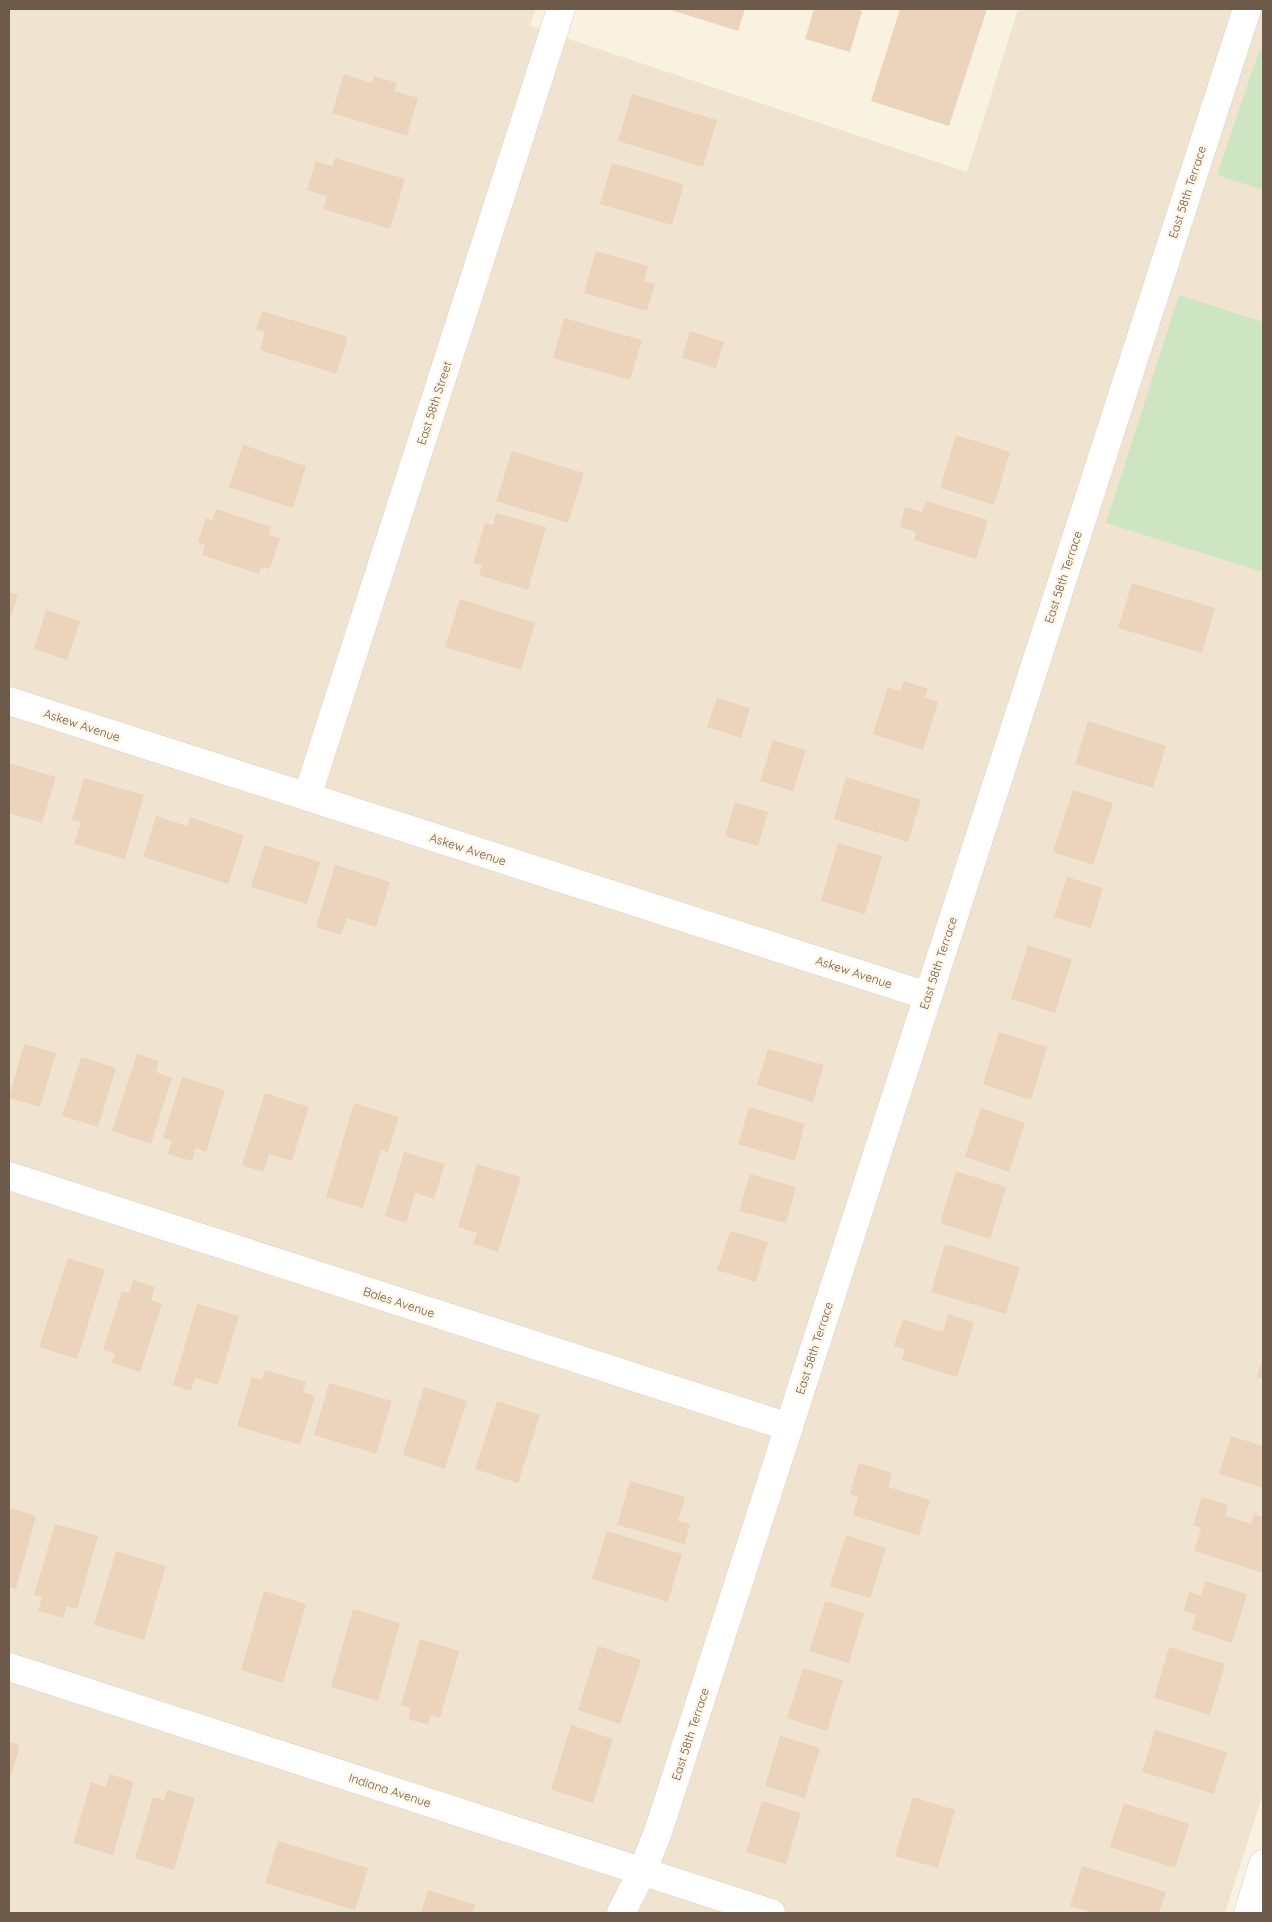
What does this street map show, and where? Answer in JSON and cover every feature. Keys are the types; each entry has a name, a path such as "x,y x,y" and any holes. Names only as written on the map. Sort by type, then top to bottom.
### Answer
{"street":[{"name":"East 58th Street","path":"307,797 561,9"},
{"name":"East 58th Terrace","path":"621,1913 642,1872 661,1823 1247,9"},
{"name":"Askew Avenue","path":"9,701 928,996"},
{"name":"Bales Avenue","path":"9,1176 788,1427"},
{"name":"Indiana Avenue","path":"9,1668 771,1913"},
{"path":"1248,1913 1263,1864"}],"shaded area":[{"path":"9,9 535,9 530,26 967,172 1018,9 1263,9 1263,1794 1225,1913 9,1913"}],"green space":[{"path":"1263,49 1263,190 1217,175 1256,60"},
{"path":"1179,295 1263,322 1263,572 1106,523"}],"building":[{"path":"668,9 745,9 738,31"},
{"path":"814,9 855,9 862,11 850,52 805,39"},
{"path":"900,9 987,9 949,126 871,101"},
{"path":"344,74 372,83 374,76 397,83 395,91 418,98 407,136 332,113"},
{"path":"632,94 717,120 703,167 618,141"},
{"path":"335,158 405,179 390,229 323,209 327,196 307,190 316,161 332,166"},
{"path":"612,163 684,184 672,225 600,204"},
{"path":"596,251 648,266 644,281 655,284 647,311 584,293"},
{"path":"262,311 348,337 336,374 260,350 265,332 256,330"},
{"path":"564,318 642,340 630,380 553,358"},
{"path":"690,331 724,342 716,368 682,358"},
{"path":"956,435 1010,452 994,505 940,488"},
{"path":"243,445 306,466 293,508 229,487"},
{"path":"512,451 584,473 568,523 496,501"},
{"path":"926,501 988,520 976,559 914,540 916,532 900,527 905,507 922,512"},
{"path":"216,509 271,527 269,535 280,538 270,569 261,567 259,574 202,555 205,545 198,542 206,518 212,520"},
{"path":"496,513 546,527 528,590 479,575 482,565 473,563 485,523 493,525"},
{"path":"1132,583 1215,608 1202,653 1118,628"},
{"path":"9,592 18,595 9,622"},
{"path":"460,599 535,623 521,670 445,647"},
{"path":"46,610 80,621 67,660 34,649"},
{"path":"904,681 928,689 925,697 938,702 923,750 873,734 888,687 900,691"},
{"path":"717,698 750,708 741,738 707,727"},
{"path":"1088,721 1166,746 1153,788 1075,764"},
{"path":"773,740 806,750 793,791 760,781"},
{"path":"9,763 56,777 42,823 9,813"},
{"path":"846,777 921,800 908,842 834,819"},
{"path":"84,778 144,795 125,859 74,844 81,822 72,820"},
{"path":"1073,790 1113,803 1093,865 1053,852"},
{"path":"735,802 768,812 758,846 725,836"},
{"path":"156,816 187,826 190,817 244,835 228,884 143,857"},
{"path":"838,843 882,856 865,914 821,901"},
{"path":"264,845 320,862 307,904 251,887"},
{"path":"335,865 390,882 376,927 347,918 341,935 316,927"},
{"path":"1067,877 1103,888 1091,928 1054,917"},
{"path":"1028,945 1072,959 1055,1013 1011,999"},
{"path":"999,1032 1047,1047 1031,1100 983,1084"},
{"path":"24,1044 56,1053 40,1107 9,1098"},
{"path":"768,1049 824,1065 813,1102 757,1085"},
{"path":"137,1054 159,1061 156,1072 172,1078 151,1144 112,1131"},
{"path":"81,1057 116,1068 98,1127 62,1116"},
{"path":"182,1077 225,1090 206,1152 196,1148 192,1161 168,1154 172,1140 163,1138"},
{"path":"265,1093 309,1107 292,1161 269,1154 263,1172 242,1165"},
{"path":"354,1103 399,1117 388,1152 381,1150 363,1208 326,1197"},
{"path":"749,1107 805,1124 795,1161 738,1144"},
{"path":"981,1108 1025,1123 1009,1172 965,1157"},
{"path":"404,1152 445,1164 434,1199 415,1193 406,1223 385,1216"},
{"path":"477,1164 521,1177 498,1252 473,1244 477,1233 458,1227"},
{"path":"956,1171 1006,1187 990,1239 940,1223"},
{"path":"750,1174 796,1187 786,1223 739,1211"},
{"path":"730,1231 768,1242 756,1282 717,1270"},
{"path":"945,1244 1020,1267 1006,1314 931,1292"},
{"path":"68,1258 105,1270 77,1359 39,1347"},
{"path":"133,1280 155,1287 151,1300 162,1304 140,1372 112,1363 115,1354 103,1350 122,1291 129,1293"},
{"path":"197,1304 239,1316 218,1385 195,1378 191,1391 173,1385"},
{"path":"948,1314 974,1323 957,1377 902,1360 905,1349 894,1346 903,1319 943,1332"},
{"path":"1263,1358 1263,1379 1257,1377"},
{"path":"265,1370 306,1382 303,1392 315,1396 300,1445 237,1426 252,1377 262,1380"},
{"path":"329,1383 392,1401 376,1454 314,1435"},
{"path":"424,1387 467,1401 445,1469 403,1455"},
{"path":"497,1401 540,1415 518,1483 475,1469"},
{"path":"1231,1436 1263,1446 1263,1488 1219,1474"},
{"path":"859,1463 892,1473 888,1487 930,1500 919,1536 853,1515 858,1497 850,1494"},
{"path":"630,1481 685,1497 678,1521 690,1524 685,1544 617,1525"},
{"path":"1202,1497 1228,1505 1225,1516 1251,1524 1254,1514 1263,1517 1263,1573 1194,1551 1201,1528 1193,1525"},
{"path":"11,1508 36,1516 16,1589 9,1587 9,1514"},
{"path":"55,1524 98,1536 77,1609 67,1606 63,1618 38,1611 42,1597 34,1595"},
{"path":"607,1531 682,1554 668,1602 592,1579"},
{"path":"846,1535 886,1548 870,1598 830,1586"},
{"path":"116,1551 166,1566 144,1640 94,1625"},
{"path":"1205,1581 1247,1594 1232,1643 1192,1630 1196,1615 1184,1611 1189,1592 1201,1596"},
{"path":"264,1591 306,1604 283,1683 241,1670"},
{"path":"825,1601 864,1613 849,1663 809,1651"},
{"path":"353,1609 400,1623 378,1701 331,1687"},
{"path":"420,1639 459,1651 440,1718 431,1715 428,1725 408,1719 411,1708 401,1705"},
{"path":"598,1646 641,1660 620,1724 578,1710"},
{"path":"1169,1647 1225,1664 1210,1715 1154,1698"},
{"path":"803,1668 843,1680 827,1731 787,1718"},
{"path":"571,1725 613,1739 593,1803 551,1790"},
{"path":"1155,1730 1227,1752 1214,1794 1142,1772"},
{"path":"780,1736 820,1748 805,1798 765,1786"},
{"path":"9,1742 20,1745 9,1783"},
{"path":"110,1774 134,1782 113,1855 73,1843 91,1782 106,1787"},
{"path":"167,1790 195,1798 174,1870 135,1858 153,1797 164,1800"},
{"path":"913,1797 955,1810 938,1868 895,1856"},
{"path":"762,1801 801,1813 786,1864 746,1852"},
{"path":"1124,1803 1189,1824 1175,1868 1110,1847"},
{"path":"278,1841 368,1868 355,1910 265,1883"},
{"path":"1082,1866 1166,1892 1159,1913 1095,1913 1070,1906"},
{"path":"428,1890 475,1905 472,1913 421,1913"}]}
